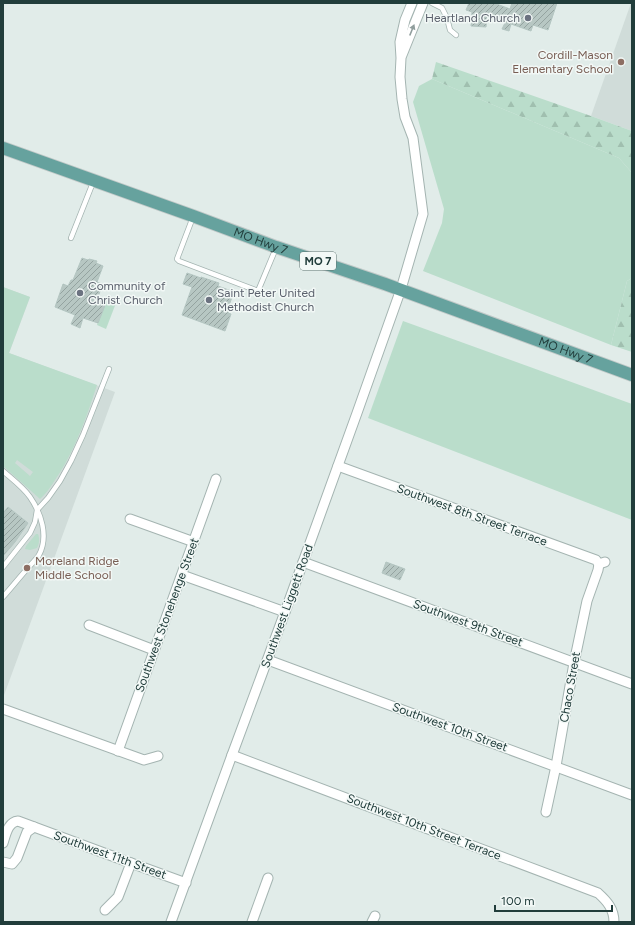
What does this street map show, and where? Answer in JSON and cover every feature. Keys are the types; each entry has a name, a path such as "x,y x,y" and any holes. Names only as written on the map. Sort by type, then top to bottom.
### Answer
{"main road":[{"name":"MO Hwy 7","path":"3,148 276,247 401,289 632,375"}],"street":[{"name":"Southwest Liggett Road","path":"171,922 268,660 401,289 423,214 413,138 405,117 400,77 400,42 405,20 412,3"},
{"path":"401,58 423,3"},
{"name":"Southwest 8th Street Terrace","path":"338,466 602,563"},
{"name":"Southwest Stonehenge Street","path":"118,751 216,480"},
{"path":"130,519 194,542"},
{"name":"Southwest 9th Street","path":"303,562 632,684"},
{"name":"Chaco Street","path":"546,812 587,601 602,563"},
{"path":"182,575 285,612"},
{"path":"89,625 154,650"},
{"name":"Southwest 10th Street","path":"268,660 632,795"},
{"path":"3,709 144,760 158,756"},
{"name":"Southwest 10th Street Terrace","path":"232,755 598,893 611,907 614,922"},
{"name":"Southwest 11th Street","path":"3,843 10,826 14,822 18,821 130,863 186,882"},
{"path":"3,862 12,864 17,858 27,832 34,827"},
{"path":"105,910 118,897 130,863"},
{"path":"252,922 268,878"}],"lane":[{"path":"432,3 442,8 448,18 450,30 456,35"},
{"path":"71,238 94,180"},
{"path":"193,216 177,259 258,291 276,247"},
{"path":"3,567 30,533 35,522 37,510 48,498 71,462 109,369"},
{"path":"3,471 30,497 41,519 44,534 43,544 38,555 3,597"}],"shaded area":[{"name":"Cordill-Mason Elementary School","path":"632,3 632,131 591,116"},
{"name":"Moreland Ridge Middle School","path":"3,287 30,297 9,353 115,392 3,698"}],"green space":[{"path":"436,62 632,131 632,173 619,158 432,79"},
{"path":"432,79 619,158 632,173 632,278 627,281 611,345 423,271 442,223 444,209 413,102 419,86"},
{"path":"632,278 632,352 611,345 627,281"},
{"path":"3,287 30,297 9,353 97,385 85,420 71,453 46,493 40,499 3,466","holes":["17,460 33,472 30,476 15,463"]},
{"path":"107,299 116,303 106,329 97,325"},
{"path":"403,321 632,404 632,520 368,418"},
{"path":"36,534 38,534 39,538 37,548 30,550 25,549 26,546"}],"building":[{"name":"Heartland Church","path":"469,3 494,3 510,9 512,3 557,3 548,30 533,25 531,31 511,24 509,31 502,29 505,23 487,17 486,27 471,26 472,12 466,10"},
{"name":"Community of Christ Church","path":"82,258 97,261 96,263 103,266 97,282 103,284 97,299 106,303 98,323 83,318 80,328 71,324 75,315 55,307 63,284 68,286 71,280 73,280"},
{"name":"Saint Peter United Methodist Church","path":"187,273 219,283 218,286 234,292 228,308 230,308 228,313 231,314 225,331 182,315 192,287 183,284"},
{"name":"Moreland Ridge Middle School","path":"8,507 28,523 3,556 3,513"},
{"path":"386,562 405,569 400,580 382,573"}],"place":[{"name":"Heartland Church","path":"528,18"},
{"name":"Cordill-Mason Elementary School","path":"621,62"},
{"name":"Community of Christ Church","path":"80,293"},
{"name":"Saint Peter United Methodist Church","path":"209,300"},
{"name":"Moreland Ridge Middle School","path":"27,568"}]}
